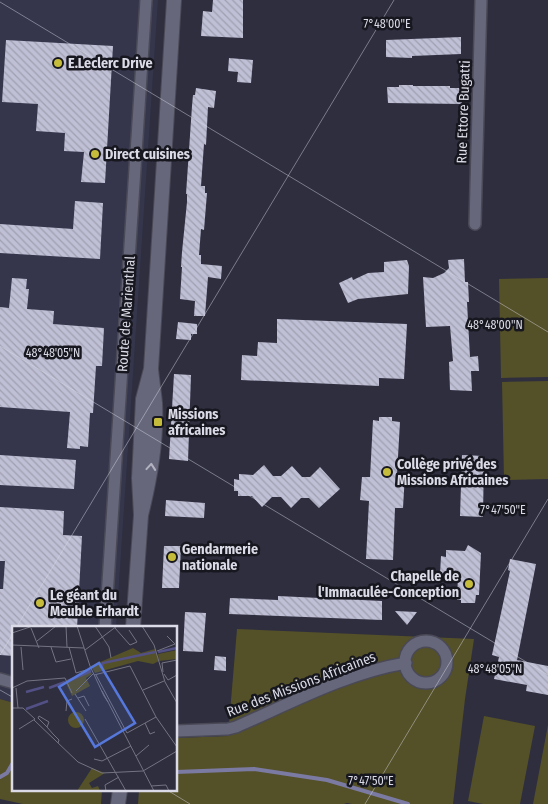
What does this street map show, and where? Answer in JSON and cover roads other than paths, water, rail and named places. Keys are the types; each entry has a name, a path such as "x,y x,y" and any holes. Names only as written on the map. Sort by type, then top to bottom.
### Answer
{"street":[{"name":"Route de Marienthal","path":"105,626 146,0"},
{"name":"Route de Marienthal","path":"133,626 142,514 149,481 153,447 155,404 151,368 174,0"},
{"name":"Rue Ettore Bugatti","path":"475,224 482,0"},
{"name":"Rue des Missions Africaines","path":"178,730 228,729 336,684 380,668 406,663"}],"waterway":[{"path":"0,777 7,773 12,764"},
{"path":"178,772 254,769 327,780 408,804"}],"place":[{"name":"E.Leclerc Drive","path":"58,63"},
{"name":"Direct cuisines","path":"95,154"},
{"name":"Missions africaines","path":"158,422"},
{"name":"Collège privé des Missions Africaines","path":"387,472"},
{"name":"Gendarmerie nationale","path":"172,557"},
{"name":"Chapelle de l'Immaculée-Conception","path":"469,584"},
{"name":"Le géant du Meuble Erhardt","path":"40,603"}]}
